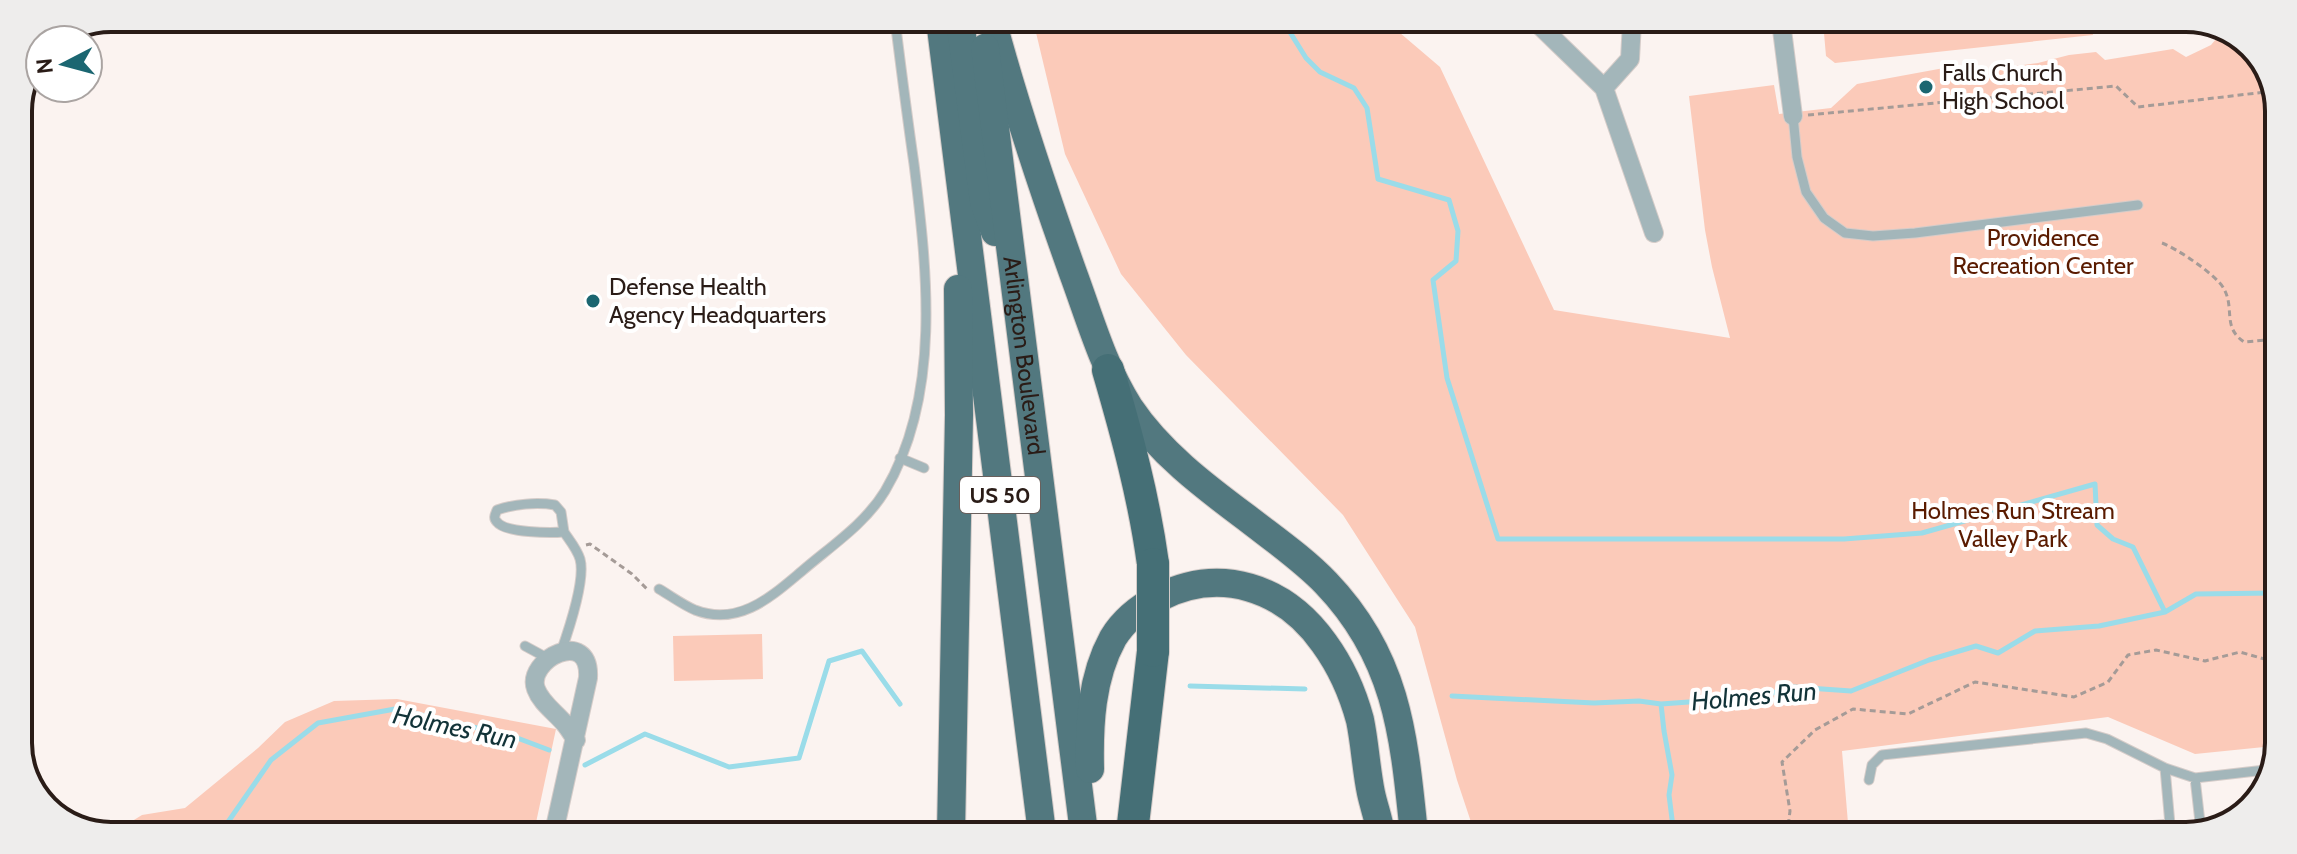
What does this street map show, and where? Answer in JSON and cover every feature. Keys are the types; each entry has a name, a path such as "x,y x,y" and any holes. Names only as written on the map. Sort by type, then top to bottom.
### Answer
{"highway":[{"name":"Arlington Boulevard","path":"942,32 1041,822"},
{"path":"962,32 984,202 1014,286"},
{"name":"Arlington Boulevard","path":"982,32 1083,822"},
{"path":"995,32 1030,152 1108,370 1146,511 1153,564 1153,651 1133,822"},
{"path":"951,822 959,415 957,156"},
{"path":"1108,370 1153,439 1218,496 1296,555 1325,582 1357,621 1379,656 1395,700 1405,749 1413,822"},
{"path":"1097,822 1089,743 1095,689 1104,658 1114,637 1140,607 1169,592 1202,583 1233,583 1271,595 1308,623 1325,644 1339,668 1360,720 1378,822"},
{"path":"1407,772 1422,822"},
{"path":"1370,822 1371,793"}],"street":[{"path":"1546,32 1604,88 1654,233"},
{"path":"1604,88 1630,59 1631,32"},
{"path":"1782,32 1793,116"},
{"path":"556,822 576,740 589,670 580,653 571,650 555,656 537,671 534,682 536,692 576,740"}],"lane":[{"path":"659,589 695,610 719,615 744,612 761,603 862,520 885,490 900,458 919,390 926,317 923,235 897,32"},
{"path":"1793,116 1797,157 1806,192 1824,218 1845,233 1873,236 1915,233 2138,205"},
{"path":"900,458 924,468"},
{"path":"525,646 555,656 574,613 581,567 575,548 564,532 561,512 555,505 506,506 495,514 494,519 502,526 564,532"},
{"path":"1869,780 1872,765 1882,755 2086,733 2107,739 2165,768 2195,778 2260,771"},
{"path":"2165,768 2170,822"},
{"path":"2195,778 2200,820"}],"path":[{"path":"1793,116 2116,86 2138,107 2262,92"},
{"path":"2162,243 2173,247 2204,270 2224,289 2231,328 2236,337 2244,342 2265,340"},
{"path":"575,548 590,544 632,574 651,593 669,595"},
{"path":"1789,822 1790,811 1782,762 1815,730 1853,709 1908,714 1975,682 2074,697 2108,682 2128,655 2156,650 2205,661 2240,652 2265,659"}],"green space":[{"path":"1036,32 1399,32 1440,67 1554,310 1730,338 1705,230 1689,96 1774,85 1779,114 1831,108 1857,84 1944,68 1950,75 2096,52 2105,60 2173,49 2186,57 2211,45 2216,39 2221,40 2249,63 2259,81 2265,106 2264,747 2195,754 2108,717 1842,751 1848,822 1471,822 1415,627 1343,515 1186,355 1121,274 1065,154"},
{"path":"1824,32 2092,32 2093,35 1835,63 1826,56"},
{"path":"762,634 763,679 674,681 673,636"},
{"path":"397,699 556,729 536,822 131,822 142,815 185,808 285,722 334,701"}],"waterway":[{"path":"1290,32 1306,58 1320,72 1354,88 1367,108 1378,179 1449,200 1458,231 1456,261 1433,280 1447,378 1498,539 1844,539 1922,533 2095,484 2097,525 2113,539 2133,547 2165,612"},
{"name":"Holmes Run","path":"1452,696 1661,704 1758,697 1794,687 1851,691 1929,660 1976,646 1998,653 2035,631 2099,626 2165,612 2196,594 2265,593"},
{"name":"Holmes Run","path":"585,765 645,734 729,767 799,758 829,661 862,651 900,704"},
{"name":"Holmes Run","path":"1190,686 1305,689"},
{"path":"1661,704 1672,775 1669,795 1672,822"},
{"name":"Holmes Run","path":"228,822 271,760 318,723 395,709 512,736 549,750"}],"place":[{"name":"Falls Church High School","path":"1926,87"},
{"name":"Defense Health Agency Headquarters","path":"593,301"}],"park label":[{"name":"Providence Recreation Center","path":"2043,252"},
{"name":"Holmes Run Stream Valley Park","path":"2013,525"}]}
